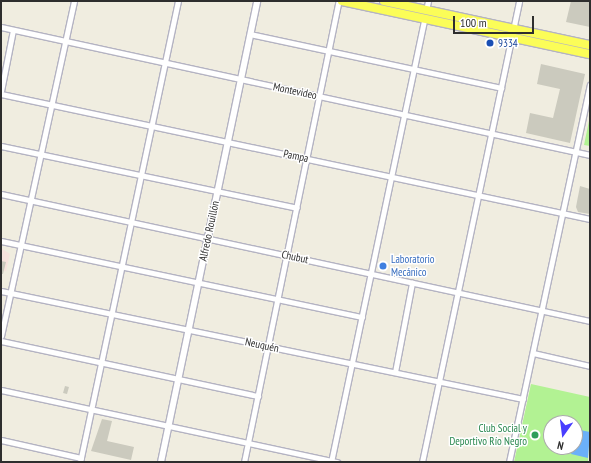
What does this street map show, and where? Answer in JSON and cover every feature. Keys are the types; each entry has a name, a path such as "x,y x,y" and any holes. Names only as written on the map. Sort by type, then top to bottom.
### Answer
{"main road":[{"path":"341,1 590,54"},
{"path":"384,1 590,45"}],"street":[{"path":"1,336 74,1"},
{"path":"1,440 81,460 178,1"},
{"name":"Alfredo Rouillón","path":"161,462 257,1"},
{"path":"244,462 329,51 341,1"},
{"path":"426,10 428,1"},
{"path":"422,462 519,1"},
{"path":"331,461 392,178 424,19"},
{"name":"Montevideo","path":"1,27 590,155"},
{"path":"1,91 13,30"},
{"path":"250,34 501,88"},
{"path":"509,462 590,85"},
{"name":"Pampa","path":"1,94 51,106 590,219"},
{"path":"1,146 297,208"},
{"name":"Chubut","path":"1,194 590,321"},
{"path":"1,241 362,317"},
{"path":"395,372 412,283"},
{"name":"Neuquén","path":"1,290 523,399"},
{"path":"1,341 258,396"},
{"path":"533,352 590,366"},
{"path":"1,390 337,462"}],"shaded area":[{"path":"1,248 10,254 6,271 1,270"}],"green space":[{"path":"590,116 590,146 584,145"},
{"name":"Club Social y Deportivo Río Negro","path":"531,384 590,397 588,462 514,462"}],"water":[{"path":"583,431 590,432 588,458 575,455 583,455"}],"building":[{"path":"571,1 590,1 590,27 566,22"},
{"path":"541,64 585,74 570,143 526,133 530,113 553,118 560,89 537,84"},
{"path":"580,186 590,189 590,214 578,212 576,207"},
{"path":"1,261 6,262 3,274 1,274"},
{"path":"65,386 69,387 67,394 63,393"},
{"path":"102,419 112,421 107,441 134,447 131,460 91,451"}],"place":[{"name":"9334","path":"490,43"},
{"name":"Laboratorio Mecánico","path":"383,266"},
{"name":"Club Social y Deportivo Río Negro","path":"535,435"}]}
